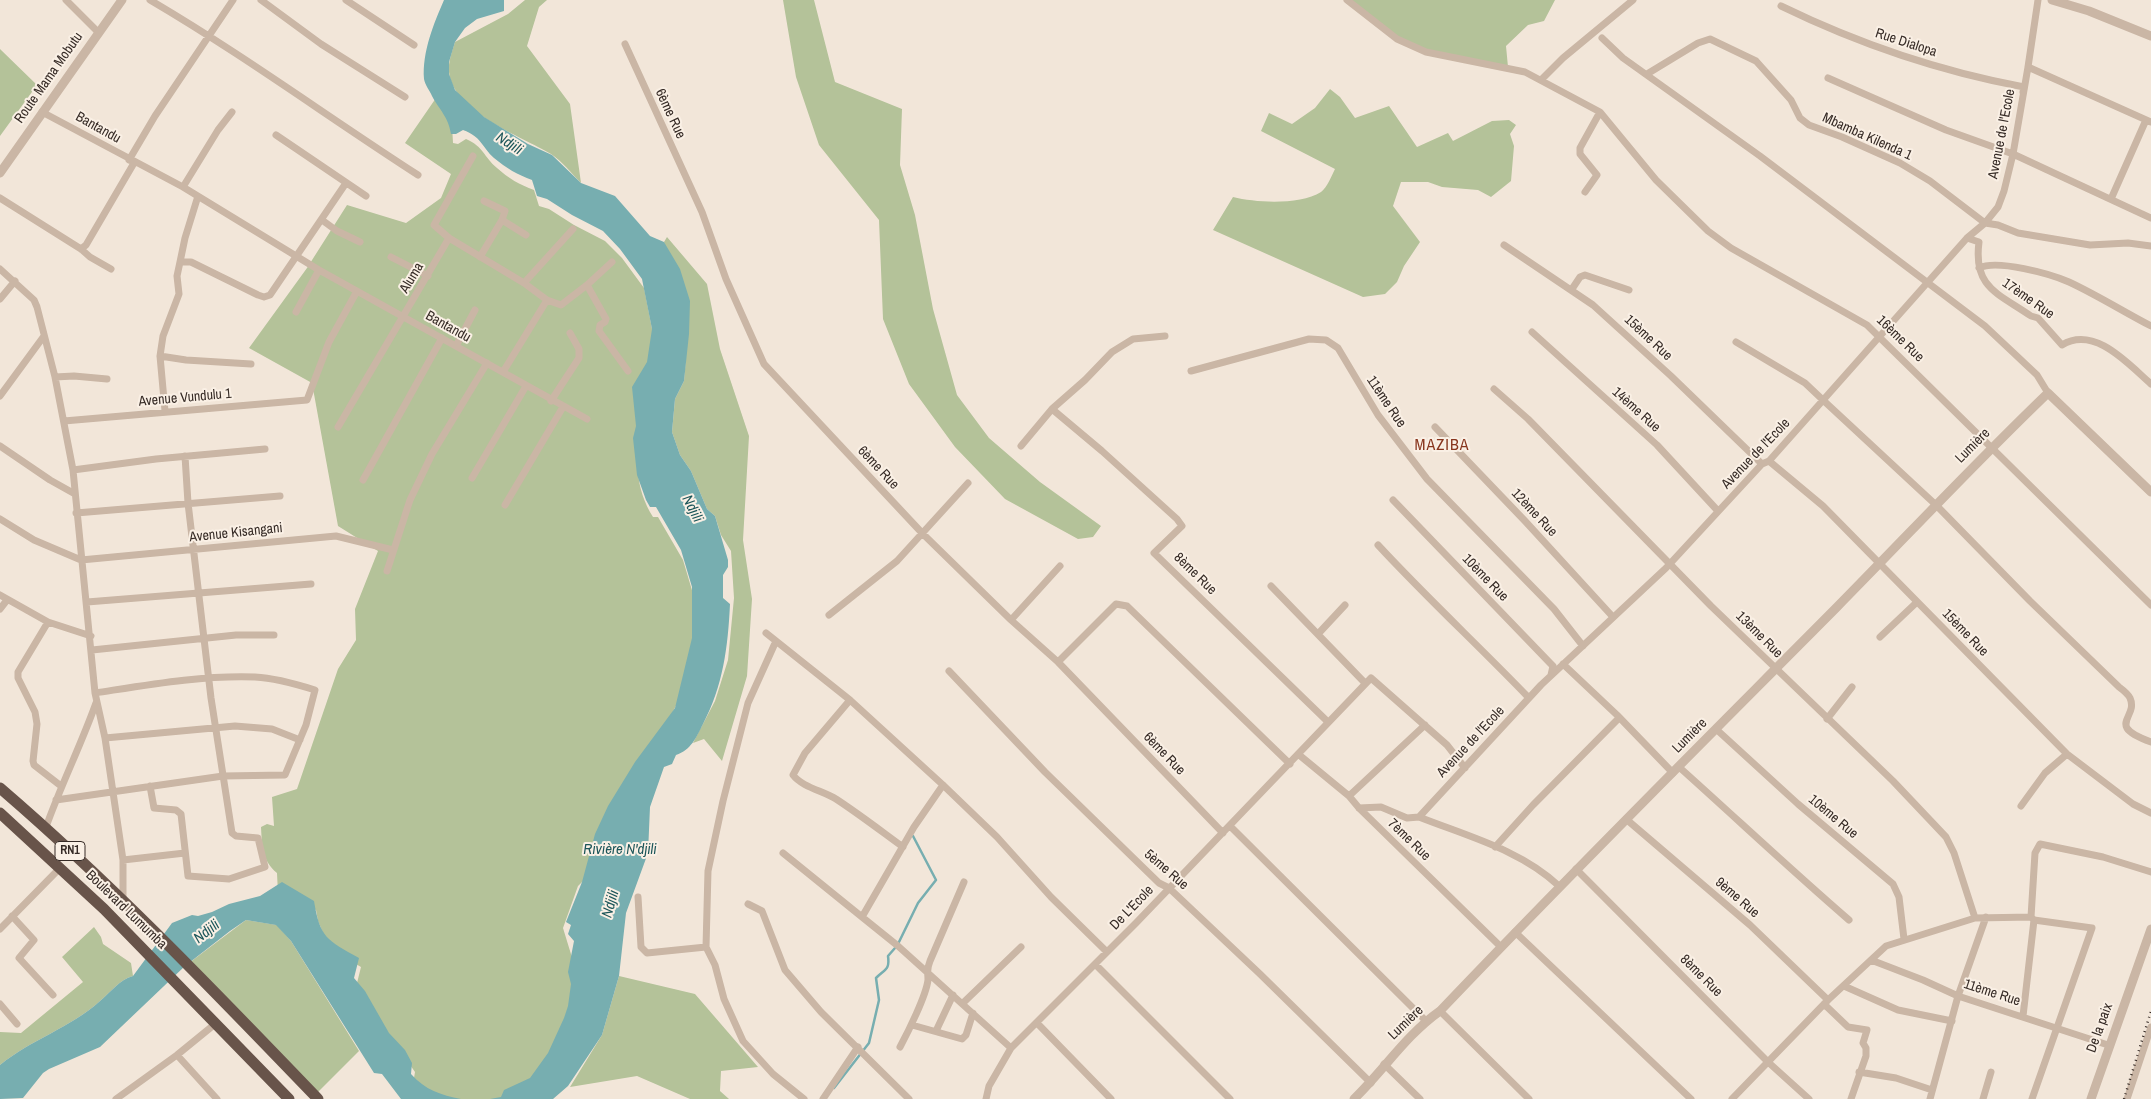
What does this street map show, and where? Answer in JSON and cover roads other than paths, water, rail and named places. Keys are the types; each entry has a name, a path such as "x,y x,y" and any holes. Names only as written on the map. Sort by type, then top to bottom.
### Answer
{"highway":[{"name":"Boulevard Lumumba","path":"0,788 46,827 139,916 318,1099"},
{"name":"Boulevard Lumumba","path":"0,813 60,868 164,969 215,1024"},
{"name":"RN1","path":"215,1024 289,1099"}],"street":[{"path":"66,0 98,32"},
{"name":"Route Mama Mobutu","path":"0,173 122,0"},
{"path":"150,0 210,35 331,119 418,175"},
{"path":"81,249 86,245 155,116 233,0"},
{"path":"262,0 321,44 405,97"},
{"path":"346,0 414,45"},
{"path":"1347,0 1396,39 1426,52 1508,67 1542,79 1571,98 1600,112 1580,148 1580,154 1597,175 1585,192"},
{"path":"1542,79 1562,58 1633,0"},
{"name":"Avenue de l'Ecole","path":"1419,818 1551,675 1670,564 1718,511 1824,401 1968,238 1985,223 1998,207 2013,154 2038,0"},
{"path":"2052,0 2089,11 2151,36"},
{"name":"Rue Dialopa","path":"1781,6 1838,34 1956,73 2024,87 2024,93"},
{"path":"1602,38 1623,58 1760,156 1992,332 2038,375 2048,393 2151,492"},
{"name":"Mbamba Kilenda 1","path":"1647,74 1704,40 1710,39 1724,44 1756,61 1791,100 1800,118 1809,125 1842,137 1900,163 1930,182 1985,223"},
{"name":"6ème Rue","path":"625,44 702,212 726,279 764,364 923,534 1010,620 1058,662 1223,833"},
{"path":"2028,67 2148,121 2111,199"},
{"path":"1828,78 1946,130 2013,154 2151,218"},
{"name":"Bantandu","path":"42,112 132,162 183,187 319,270 503,372 551,401 587,419"},
{"path":"183,187 218,130 232,112"},
{"name":"16ème Rue","path":"1600,112 1656,180 1708,232 1731,248 1868,325 2151,605"},
{"path":"276,135 366,196"},
{"path":"473,156 434,224 449,238 524,283 545,298 560,305 587,285 612,262"},
{"path":"180,262 191,262 264,297 270,295 346,183"},
{"path":"165,412 160,356 163,336 179,294 178,270 185,238 198,196"},
{"path":"0,198 111,269"},
{"path":"480,257 502,220 505,211 484,201"},
{"path":"322,220 337,231 360,242"},
{"path":"502,220 526,234"},
{"path":"1985,223 1998,225 2018,233 2090,245 2128,243 2151,246"},
{"path":"524,283 572,230"},
{"name":"Aluma","path":"338,426 449,238"},
{"name":"17ème Rue","path":"1968,238 1979,242 1977,260 1982,279 1989,288 2031,316 2038,318 2062,345 2070,340 2086,340 2110,348 2151,384"},
{"name":"15ème Rue","path":"1504,245 1572,289 1609,318 1765,462 1823,506 2066,754 2133,804 2151,814"},
{"path":"391,257 428,276"},
{"path":"1979,268 1992,264 2009,266 2068,282 2151,326"},
{"path":"0,269 34,300 56,377 73,470 80,560 91,636 96,701 105,738 123,860 123,902"},
{"path":"296,312 319,270"},
{"path":"1572,289 1580,277 1585,275 1630,290"},
{"path":"0,299 15,281"},
{"path":"587,285 606,319 600,325 599,331 628,371"},
{"name":"Avenue Vundulu 1","path":"64,421 307,400 329,342 357,291"},
{"path":"503,372 545,298"},
{"path":"456,346 475,310"},
{"name":"14ème Rue","path":"1532,332 1657,445 1718,511"},
{"path":"551,401 579,358 579,349 570,333"},
{"path":"0,396 44,336"},
{"path":"1021,446 1052,409 1085,380 1112,352 1133,340 1165,336"},
{"path":"364,480 442,338"},
{"name":"11ème Rue","path":"1191,371 1309,339 1326,340 1338,348 1378,415 1426,479 1554,610 1583,646"},
{"path":"1736,342 1805,383 1936,505 2030,601 2120,686 2130,698 2131,703 2126,728 2136,737 2151,742"},
{"path":"160,356 186,360 251,364"},
{"path":"387,570 410,500 432,454 487,363"},
{"path":"56,377 74,376 107,379"},
{"path":"472,478 526,386"},
{"name":"13ème Rue","path":"1494,389 1528,419 1670,564 1775,669 1892,781 1946,837 1954,853 1975,918"},
{"name":"Lumière","path":"1354,1099 1371,1083 1384,1064 1426,1021 1440,1011 1559,886 1716,730 1991,448 2048,393"},
{"path":"505,505 563,407"},
{"name":"8ème Rue","path":"1052,409 1102,451 1177,519 1182,526 1154,552 1328,722"},
{"name":"12ème Rue","path":"1436,427 1613,617"},
{"path":"0,446 50,480 75,494"},
{"path":"73,470 185,456 264,449"},
{"path":"150,786 154,808 179,812 186,853 187,873 191,878 229,879 266,868 258,838 236,836 232,833 209,679 188,503 185,456"},
{"path":"829,615 897,561 968,483"},
{"path":"76,514 280,496"},
{"name":"10ème Rue","path":"1392,500 1553,666 1551,675"},
{"path":"0,519 34,540 80,560"},
{"name":"Avenue Kisangani","path":"80,560 336,536 394,550"},
{"path":"1378,545 1425,595 1484,651 1529,698"},
{"path":"1010,620 1060,566"},
{"path":"87,602 311,584"},
{"path":"1271,586 1368,681 1425,725 1447,745 1464,768"},
{"path":"0,595 48,622 91,636"},
{"path":"0,609 7,600"},
{"path":"1880,637 1917,602"},
{"path":"1058,662 1112,608 1122,604 1127,606 1290,764"},
{"path":"1318,634 1345,605"},
{"path":"48,622 20,667 18,678 35,712 37,724 34,764 61,786"},
{"path":"766,633 850,700 943,785 997,837 1051,897 1107,952"},
{"path":"92,650 254,634 274,635"},
{"path":"776,641 748,703 723,801 708,871 706,947 714,964 724,999 744,1041 774,1074 804,1099"},
{"path":"1563,664 1676,770 1752,833 1788,868 1849,920"},
{"name":"5ème Rue","path":"949,671 1045,772 1159,882 1169,888 1371,1083"},
{"path":"56,800 223,776 285,775 311,710 315,690 293,683 255,677 155,684 95,693"},
{"name":"De L'Ecole","path":"986,1099 989,1086 1011,1048 1037,1024 1230,826 1368,681"},
{"path":"1827,718 1852,687"},
{"path":"850,700 805,753 793,775 798,780 834,798 854,811 903,847"},
{"path":"46,827 61,786 81,745 96,701"},
{"path":"1495,847 1532,804 1620,718"},
{"path":"1349,796 1425,725"},
{"path":"105,738 235,726 272,729 300,740"},
{"name":"10ème Rue","path":"1716,730 1798,804 1893,884 1899,897 1904,939"},
{"name":"7ème Rue","path":"1298,754 1349,796 1501,947"},
{"path":"2021,806 2045,773 2066,754"},
{"path":"862,917 914,827 943,785"},
{"path":"1359,808 1381,807 1407,818 1419,818 1495,847 1527,861 1545,873 1559,886"},
{"name":"9ème Rue","path":"1626,819 1750,925 1848,1027 1867,1030 1863,1043 1866,1048 1866,1056 1859,1072"},
{"path":"1230,826 1426,1021"},
{"path":"2022,1016 2033,919 2036,848 2040,844 2103,857 2151,872"},
{"path":"123,860 186,853"},
{"path":"783,853 862,917 974,1013 1011,1048"},
{"path":"0,929 60,868"},
{"name":"8ème Rue","path":"1576,869 1768,1062 1809,1099"},
{"path":"900,1047 912,1025 928,980 926,972 964,882"},
{"path":"638,898 641,947 647,953 706,947"},
{"path":"748,904 762,911 785,970 821,1012 909,1099"},
{"path":"12,916 34,940 19,958 53,995"},
{"path":"1930,1099 1958,996 1986,917"},
{"path":"1732,1099 1826,1002 1886,946 1975,918 1986,917 2033,919 2090,927 2092,930 2032,1099"},
{"name":"De la paix","path":"2091,1099 2108,1045 2151,929"},
{"path":"1516,932 1691,1099"},
{"path":"963,1004 1020,947"},
{"name":"11ème Rue","path":"1871,960 1958,996 2108,1045"},
{"path":"1095,964 1230,1099"},
{"path":"1844,986 1898,1010 1952,1021"},
{"path":"936,1031 953,995"},
{"path":"0,1004 17,1024"},
{"path":"1440,1011 1529,1099"},
{"path":"912,1025 962,1039 974,1013"},
{"path":"116,1099 177,1055 215,1024"},
{"path":"1037,1024 1111,1099"},
{"path":"2128,1099 2151,1028"},
{"path":"823,1099 858,1047"},
{"path":"177,1055 217,1099"},
{"path":"1384,1064 1420,1099"},
{"path":"1851,1099 1859,1072 1896,1078 1932,1090"},
{"path":"1983,1099 1991,1072"}],"water":[{"name":"Rivière N'djili","path":"444,0 504,0 504,11 477,19 465,28 455,42 449,62 449,74 455,90 484,117 528,144 552,155 581,183 615,196 650,236 664,242 680,269 690,301 689,334 684,381 675,399 672,432 680,455 691,471 707,509 715,516 728,560 728,567 723,575 723,598 730,604 728,636 720,681 710,710 698,734 686,750 676,755 672,764 664,767 650,807 648,853 626,913 619,976 602,1035 568,1086 553,1099 490,1099 501,1097 504,1090 530,1078 548,1053 564,1018 571,984 568,972 574,941 568,934 571,925 566,922 582,882 595,834 608,806 635,762 675,708 692,638 692,587 681,550 656,507 650,507 637,475 633,438 636,426 632,387 647,362 652,329 642,279 620,249 603,231 547,199 537,196 532,180 499,162 474,136 463,130 456,134 451,134 446,118 424,79 427,48"},
{"name":"Ndjili","path":"282,882 314,901 322,931 332,942 359,958 354,978 365,991 389,1033 405,1050 412,1063 411,1074 416,1080 434,1091 461,1099 401,1099 382,1074 374,1073 291,941 276,925 246,920 185,966 100,1047 49,1069 43,1073 23,1098 0,1099 0,1065 25,1048 76,1019 100,1001 119,983 133,976 172,923 192,915 198,916 229,904 260,896"}],"waterway":[{"path":"898,944 918,903 936,880 913,836"},
{"path":"834,1088 869,1043 879,1000 876,978 886,969 888,956 895,948"}],"railway":[{"path":"2124,1099 2151,1011"}],"district":[{"name":"MAZIBA","path":"1442,446"}]}
